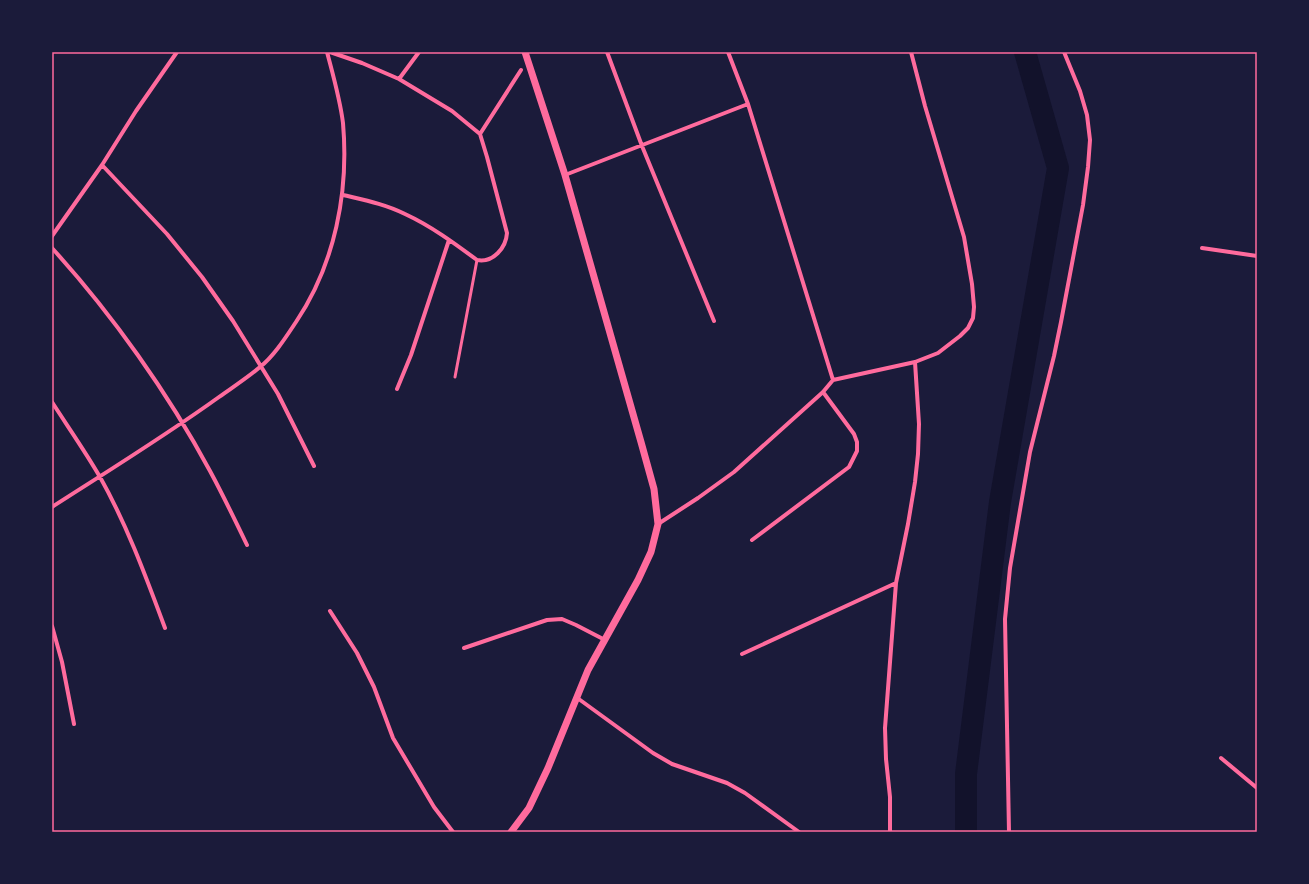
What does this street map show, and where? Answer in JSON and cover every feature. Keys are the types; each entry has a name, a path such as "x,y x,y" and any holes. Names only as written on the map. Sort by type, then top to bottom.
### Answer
{"street":[{"path":"52,236 102,165 136,111 177,52"},
{"path":"52,507 183,424 261,366 283,340 307,305 324,268 336,231 343,194 343,123 329,52 362,62 399,79 452,111 480,134 507,233 505,245 501,250 488,259 481,261 477,260 432,228 404,213 376,203 343,194"},
{"path":"399,79 419,52"},
{"path":"511,832 529,808 548,768 588,670 638,580 651,552 658,524 654,488 565,175 525,52"},
{"path":"607,52 642,146 714,322"},
{"path":"728,52 748,104 833,380"},
{"path":"658,524 734,472 823,392 833,380 915,362 938,353 968,328 973,318 974,308 964,237 925,106 911,52"},
{"path":"1009,832 1005,619 1010,568 1030,452 1054,356 1083,205 1090,140 1087,115 1080,91 1064,52"},
{"path":"480,134 521,70"},
{"path":"565,175 748,104"},
{"path":"102,165 166,234 202,277 233,321 278,394 314,466"},
{"path":"396,389 411,355 449,240"},
{"path":"52,248 71,268 129,343 183,424 210,471 247,545"},
{"path":"1202,248 1257,256"},
{"path":"890,832 890,797 886,759 885,728 896,583 908,524 916,468 919,424 915,362"},
{"path":"752,540 849,466 853,460 857,451 857,442 854,434 823,392"},
{"path":"52,402 100,476 120,516 144,571 165,628"},
{"path":"742,654 896,583"},
{"path":"330,611 357,653 374,687 393,738 434,807 453,832"},
{"path":"464,648 547,620 562,619 605,640"},
{"path":"52,626 62,662 74,724"},
{"path":"576,697 652,753 672,764 726,783 745,793 799,832"},
{"path":"1221,758 1257,788"}],"lane":[{"path":"455,377 477,260"}],"waterway":[{"path":"966,832 966,774 1000,502 1058,168 1025,52"}]}
